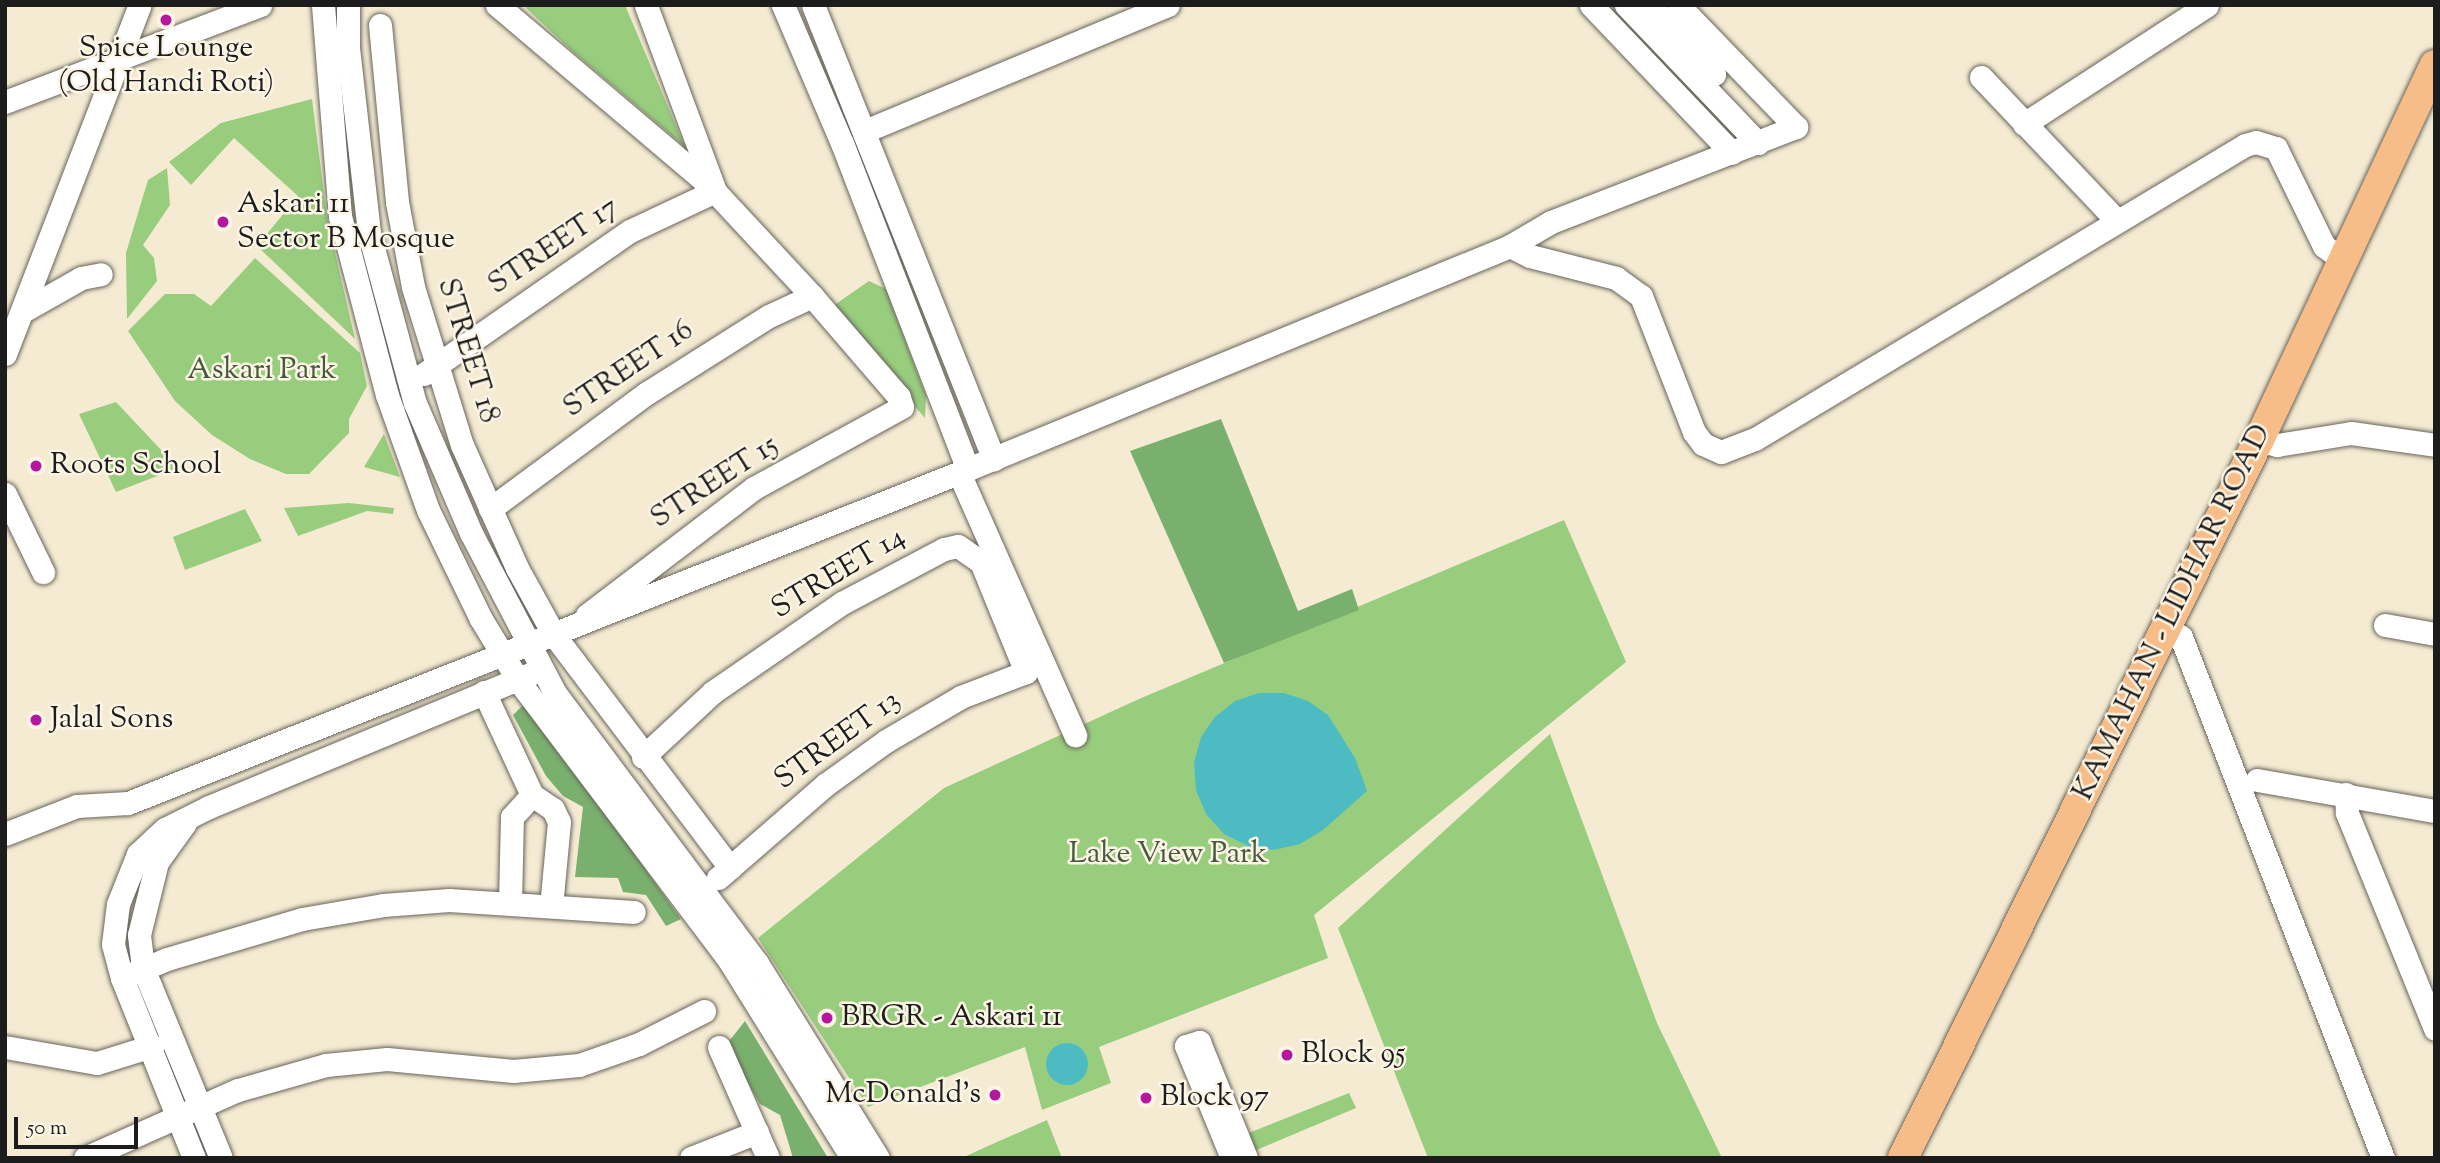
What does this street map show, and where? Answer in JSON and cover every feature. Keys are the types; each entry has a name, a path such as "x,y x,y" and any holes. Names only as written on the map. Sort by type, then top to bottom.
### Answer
{"main road":[{"name":"KAMAHAN - LIDHAR ROAD","path":"1903,1158 2259,440 2345,262 2435,65"}],"street":[{"path":"5,354 140,5"},
{"path":"5,102 260,5"},
{"path":"323,5 340,216 380,370 428,510 518,680 727,957 852,1158"},
{"path":"348,5 348,48 369,233 408,380 466,522 541,669 705,890 821,1061 878,1158"},
{"path":"497,5 715,191 812,296"},
{"path":"646,5 715,191"},
{"path":"783,5 842,143 964,471 1075,735"},
{"path":"813,5 994,459"},
{"path":"864,131 1168,5"},
{"path":"1591,5 1732,153"},
{"path":"1626,5 1766,140"},
{"path":"1649,5 1766,140"},
{"path":"5,834 77,806 128,803 563,632 994,459 1510,246 1551,222 1796,128 1678,5"},
{"path":"2024,124 2207,5"},
{"name":"STREET 18","path":"380,25 397,202 435,368 490,509 563,632 643,757 730,868"},
{"path":"1980,78 2117,221"},
{"path":"1510,246 1530,256 1616,278 1641,296 1694,432 1703,444 1721,452 1755,439 2245,145 2266,144 2276,148 2323,246 2345,262"},
{"name":"STREET 17","path":"408,380 435,368 630,231 715,191"},
{"path":"23,311 81,278 101,274"},
{"name":"STREET 15","path":"563,632 651,563 754,488 902,407 899,397 812,296"},
{"name":"STREET 16","path":"490,509 647,393 769,316 812,296"},
{"path":"2259,440 2277,445 2362,433 2435,445"},
{"path":"5,494 43,572"},
{"name":"STREET 14","path":"643,757 713,692 820,618 944,549 958,546 981,562 1026,672"},
{"path":"2385,625 2435,634"},
{"path":"2166,627 2181,636 2383,1158"},
{"path":"194,1158 152,1046 122,978 114,926 127,876 148,841 209,807 541,669"},
{"name":"STREET 13","path":"705,890 825,785 886,741 961,697 1026,672"},
{"path":"484,692 533,794 553,810 559,822 551,906"},
{"path":"2257,780 2435,811"},
{"path":"510,903 512,817 533,794"},
{"path":"2346,794 2347,813 2435,1029"},
{"path":"187,821 157,862 139,934 143,968 221,1158"},
{"path":"122,978 143,968 315,917 449,900 634,912"},
{"path":"85,1158 178,1115 263,1082 326,1065 387,1059 513,1071 579,1065 639,1044 704,1011"},
{"path":"5,1046 97,1063 152,1046"},
{"path":"719,1047 768,1158"},
{"path":"691,1158 757,1132"}],"green space":[{"path":"528,5 625,5 685,147 571,50 526,8"},
{"path":"312,99 327,218 355,339 257,246 298,196 234,138 191,185 169,162 221,123"},
{"path":"167,168 170,205 143,245 154,258 157,281 127,319 126,253 148,180"},
{"name":"Askari Park","path":"255,258 360,353 367,386 349,419 349,433 309,474 286,474 250,459 212,435 175,401 128,331 165,294 194,294 211,306"},
{"path":"869,281 886,289 926,396 925,418 830,308"},
{"path":"116,402 178,468 116,492 79,414"},
{"path":"1221,419 1298,611 1352,589 1359,610 1224,663 1130,451"},
{"path":"384,434 400,477 364,467"},
{"path":"349,503 394,508 393,514 367,511 298,536 284,508"},
{"path":"245,509 262,541 185,570 173,537"},
{"name":"Lake View Park","path":"1564,520 1626,662 1314,915 1328,958 1099,1047 1111,1083 1042,1110 1025,1047 868,1107 758,938 944,788 1139,699"},
{"path":"526,702 681,919 666,926 646,895 623,892 618,878 575,877 583,807 563,796 546,776 513,715"},
{"path":"1550,734 1657,1023 1722,1158 1428,1158 1338,928"},
{"path":"745,1021 828,1158 793,1158 780,1115 760,1104 726,1045"},
{"path":"1349,1093 1356,1108 1254,1151 1246,1134"},
{"path":"1047,1120 1062,1158 962,1158 988,1146"}],"water":[{"path":"1259,693 1284,693 1308,701 1328,715 1355,758 1367,791 1323,830 1300,844 1274,850 1248,846 1224,834 1206,814 1196,790 1194,763 1201,737 1215,717 1235,701"},
{"path":"1067,1043 1082,1049 1088,1064 1082,1079 1067,1085 1052,1079 1046,1064 1052,1049"}],"place":[{"name":"Spice Lounge (Old Handi Roti)","path":"166,20"},
{"name":"Askari 11 Sector B Mosque","path":"223,222"},
{"name":"Roots School","path":"36,466"},
{"name":"Jalal Sons","path":"36,720"},
{"name":"BRGR - Askari 11","path":"827,1018"},
{"name":"Block 95","path":"1287,1055"},
{"name":"McDonald's","path":"995,1095"},
{"name":"Block 97","path":"1146,1098"}]}
